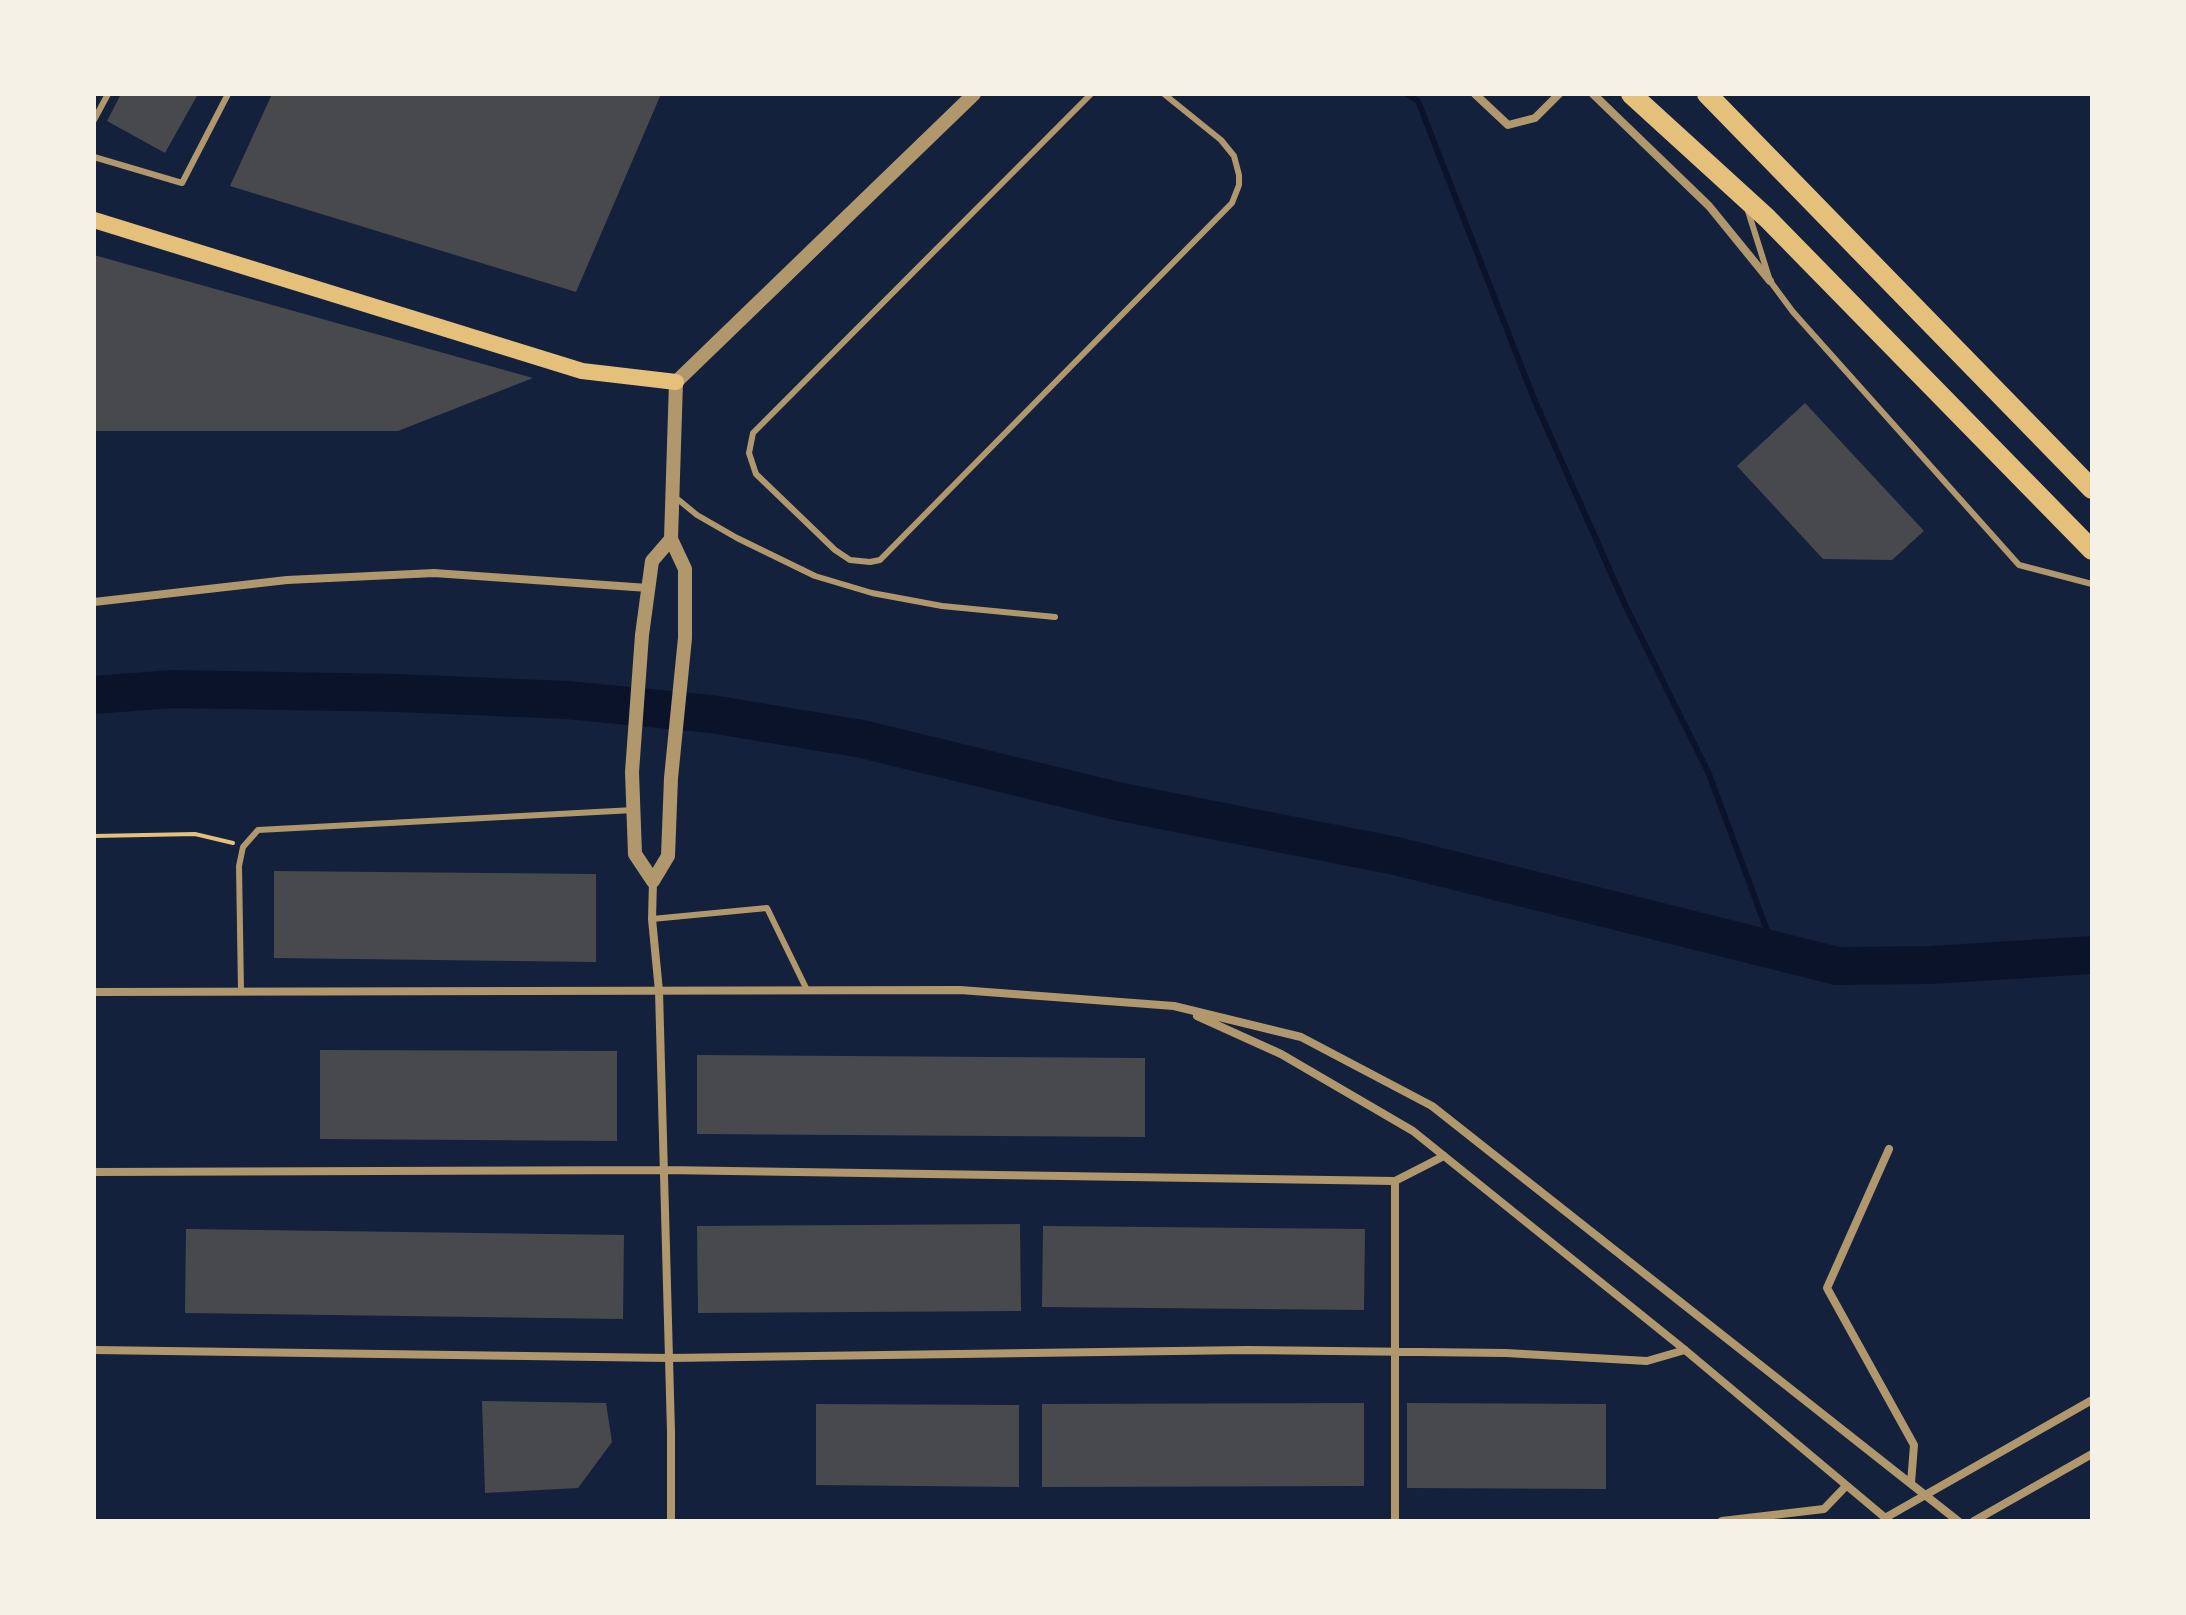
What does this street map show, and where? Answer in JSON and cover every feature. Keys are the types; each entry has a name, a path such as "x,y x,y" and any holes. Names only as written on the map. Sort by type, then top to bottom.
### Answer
{"highway":[{"path":"1631,94 1743,196 2092,550"},
{"path":"1707,94 2092,489"}],"main road":[{"path":"94,220 582,371 676,382"}],"street":[{"path":"671,1521 659,991 652,919 653,881 668,856 671,778 685,638 685,569 671,539 676,382 974,94"},
{"path":"1475,94 1508,125 1535,118 1559,94"},
{"path":"1593,94 1709,206 1770,281"},
{"path":"653,881 635,854 632,772 642,635 652,561 671,539"},
{"path":"94,602 287,580 434,573 648,588"},
{"path":"94,992 960,990 1174,1006 1301,1037 1432,1106 1958,1521"},
{"path":"1174,1006 1281,1054 1413,1131 1685,1350 1887,1520 2092,1400"},
{"path":"1889,1149 1827,1288 1914,1445 1911,1483"},
{"path":"94,1172 664,1170 1395,1181 1444,1156"},
{"path":"1395,1181 1395,1521"},
{"path":"94,1350 669,1358 1247,1350 1506,1353 1647,1361 1685,1350"},
{"path":"1974,1521 2092,1454"},
{"path":"1722,1521 1824,1509 1846,1486"}],"lane":[{"path":"94,120 108,94"},
{"path":"94,157 182,183 228,94"},
{"path":"1091,94 753,433 749,453 756,474 835,550 850,560 880,560 1232,203 1239,185 1234,156 1221,140 1164,94"},
{"path":"1743,196 1770,281 1803,324 2019,565 2092,584"},
{"path":"672,495 697,515 737,538 815,576 872,593 942,606 1055,617"},
{"path":"241,991 239,866 243,847 258,830 634,810"},
{"path":"652,919 767,908 807,990"}],"path":[{"path":"94,836 195,834 223,838 243,847"}],"building":[{"path":"121,94 198,94 165,153 107,121"},
{"path":"272,94 661,94 576,292 230,186"},
{"path":"94,255 533,378 398,431 94,431"},
{"path":"1805,403 1924,531 1892,560 1823,559 1737,466"},
{"path":"274,871 596,874 596,962 274,958"},
{"path":"320,1050 617,1051 617,1141 320,1139"},
{"path":"697,1055 1145,1058 1145,1137 697,1134"},
{"path":"1020,1224 1021,1311 698,1313 697,1226"},
{"path":"1043,1226 1365,1229 1364,1310 1042,1307"},
{"path":"186,1229 624,1235 623,1319 185,1313"},
{"path":"482,1401 606,1403 612,1442 578,1488 485,1493"},
{"path":"1364,1403 1364,1486 1042,1487 1042,1404"},
{"path":"1407,1403 1606,1404 1606,1489 1407,1488"},
{"path":"816,1404 1019,1405 1019,1487 816,1485"}],"waterway":[{"path":"1407,94 1418,101 1534,399 1626,607 1709,774 1775,952"},
{"path":"94,695 173,689 398,693 567,700 711,714 862,739 1121,802 1396,856 1837,966 1931,965 2092,955"}]}
